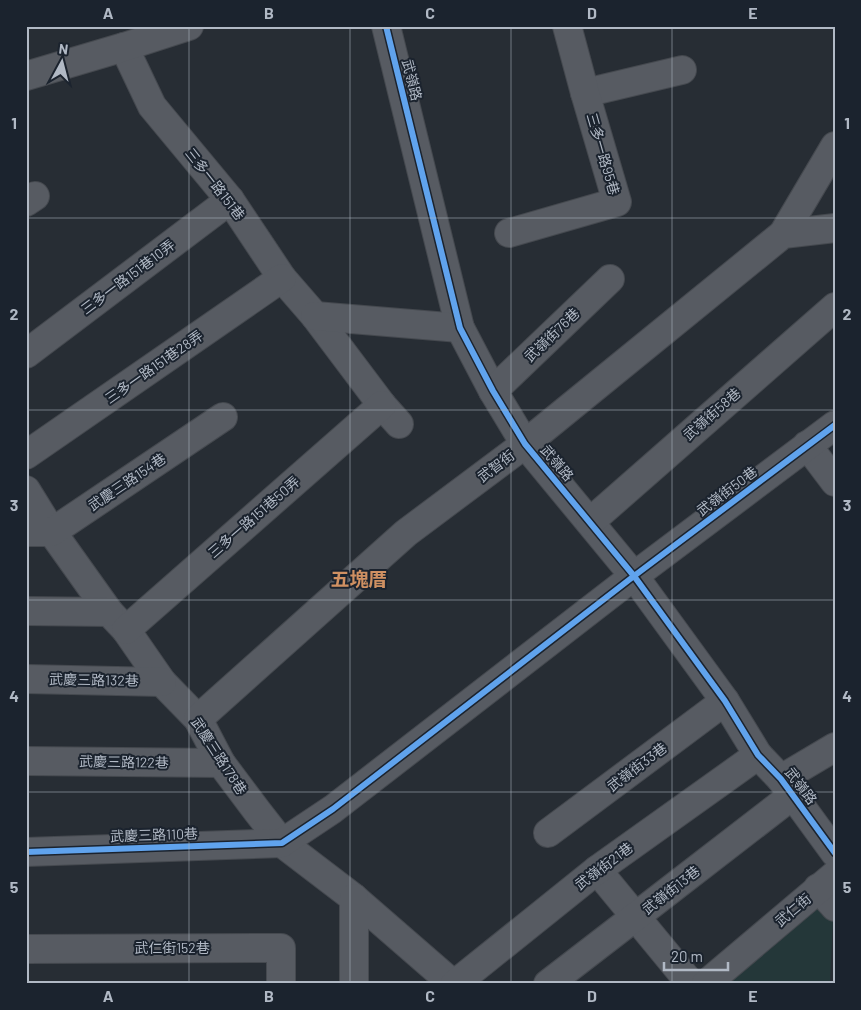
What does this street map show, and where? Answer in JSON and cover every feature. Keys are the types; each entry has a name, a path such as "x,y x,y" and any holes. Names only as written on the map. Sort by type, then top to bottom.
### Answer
{"street":[{"path":"26,76 124,47 151,32 189,26"},
{"name":"武嶺路","path":"386,26 460,328 493,390 526,444 634,576 725,701 758,755 787,787 835,853"},
{"name":"三多一路95巷","path":"509,233 617,202 566,26"},
{"name":"三多一路151巷","path":"124,47 152,106 230,200 282,278 315,316 390,414"},
{"path":"585,93 682,70"},
{"path":"783,234 835,146"},
{"name":"三多一路151巷10弄","path":"26,354 230,200"},
{"path":"783,234 835,228"},
{"name":"武智街","path":"198,719 406,533 526,444 783,234"},
{"name":"三多一路151巷28弄","path":"26,455 282,278"},
{"name":"武嶺街76巷","path":"493,390 610,279"},
{"name":"武嶺街58巷","path":"590,522 835,307"},
{"path":"315,316 460,328"},
{"name":"三多一路151巷50弄","path":"117,621 390,414"},
{"name":"武慶三路154巷","path":"39,532 222,417"},
{"name":"武嶺街50巷","path":"282,843 333,809 634,576 835,425"},
{"path":"807,445 835,482"},
{"name":"武慶三路178巷","path":"26,490 39,532 117,621 162,682 198,719 221,763 282,843 354,898 447,980"},
{"path":"26,610 117,621"},
{"name":"武慶三路132巷","path":"26,679 162,682"},
{"name":"武嶺街33巷","path":"548,833 725,701"},
{"name":"武嶺街13巷","path":"548,984 635,917 835,747"},
{"name":"武嶺街21巷","path":"447,980 758,755"},
{"name":"武慶三路122巷","path":"26,761 221,763"},
{"name":"武慶三路110巷","path":"26,852 282,843"},
{"path":"597,870 691,984"},
{"name":"武仁街","path":"706,984 829,890"},
{"path":"354,898 354,984"},
{"name":"武仁街152巷","path":"26,949 281,948 281,984"}],"shaded area":[{"path":"812,906 825,906 833,918 830,984 723,984"}],"cycle path":[{"path":"386,26 460,328 493,391 525,444 634,576 725,701 758,755 781,779 835,853"},
{"path":"26,852 282,843 333,809 634,576 835,425"}],"district":[{"name":"五塊厝","path":"359,579"}]}
